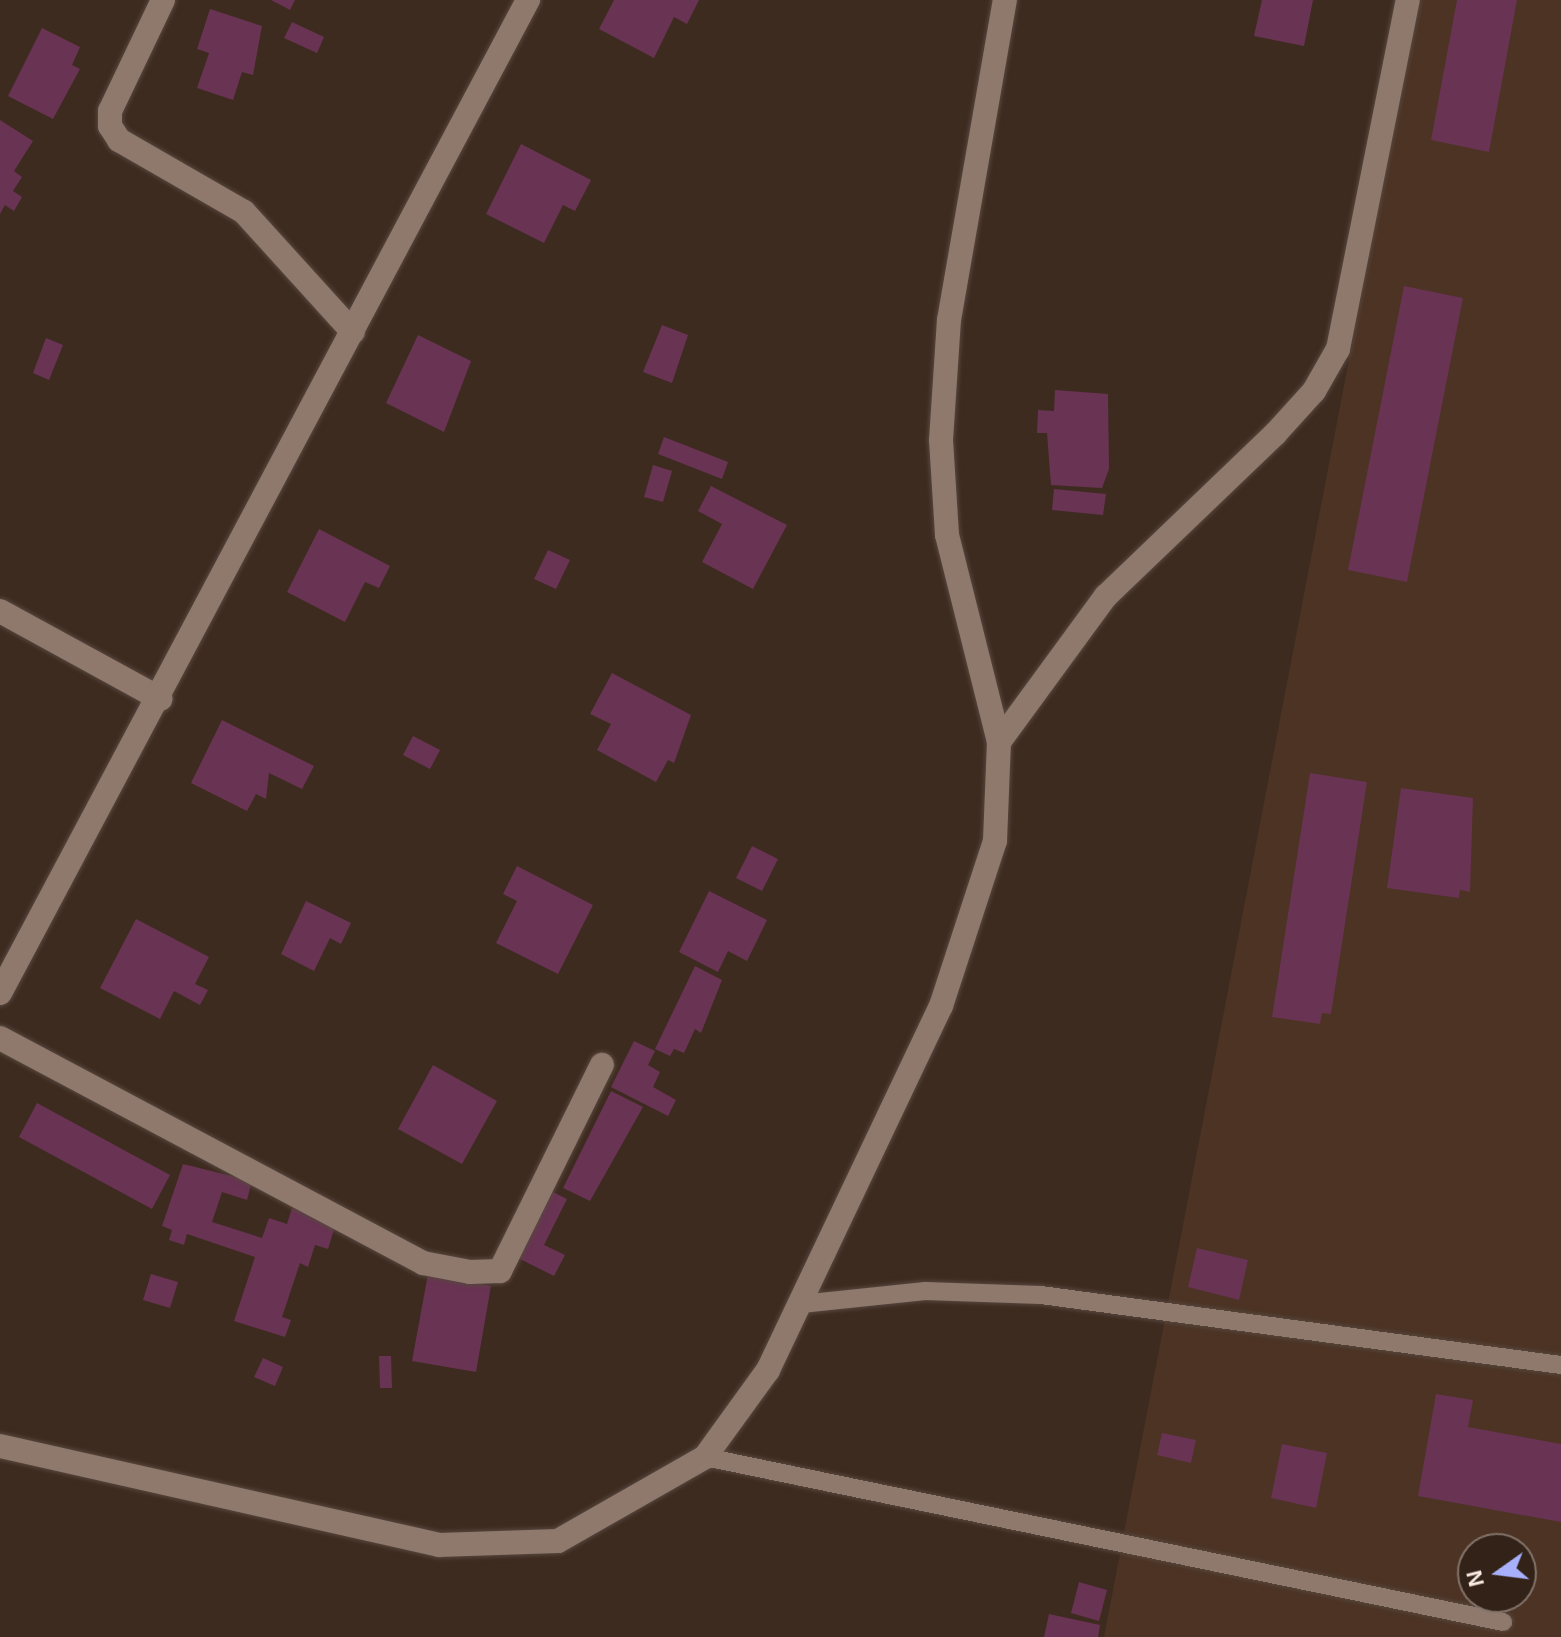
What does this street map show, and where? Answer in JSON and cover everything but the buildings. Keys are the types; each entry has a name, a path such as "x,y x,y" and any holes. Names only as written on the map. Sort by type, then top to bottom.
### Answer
{"street":[{"path":"163,0 110,111 110,126 119,140 244,212 353,332"},
{"path":"0,993 161,699 528,0"},
{"path":"0,1446 439,1545 558,1541 705,1457 768,1370 941,1006 995,841 999,742 947,535 941,440 949,320 1005,0"},
{"path":"999,742 1106,596 1275,434 1314,391 1338,349 1408,0"},
{"path":"0,611 161,699"},
{"path":"0,1038 423,1263 470,1272 500,1271 602,1065"}],"lane":[{"path":"801,1304 925,1291 1041,1295 1561,1365"},
{"path":"705,1457 1503,1622"}],"shaded area":[{"path":"1418,0 1561,0 1561,1637 1104,1637"}]}
